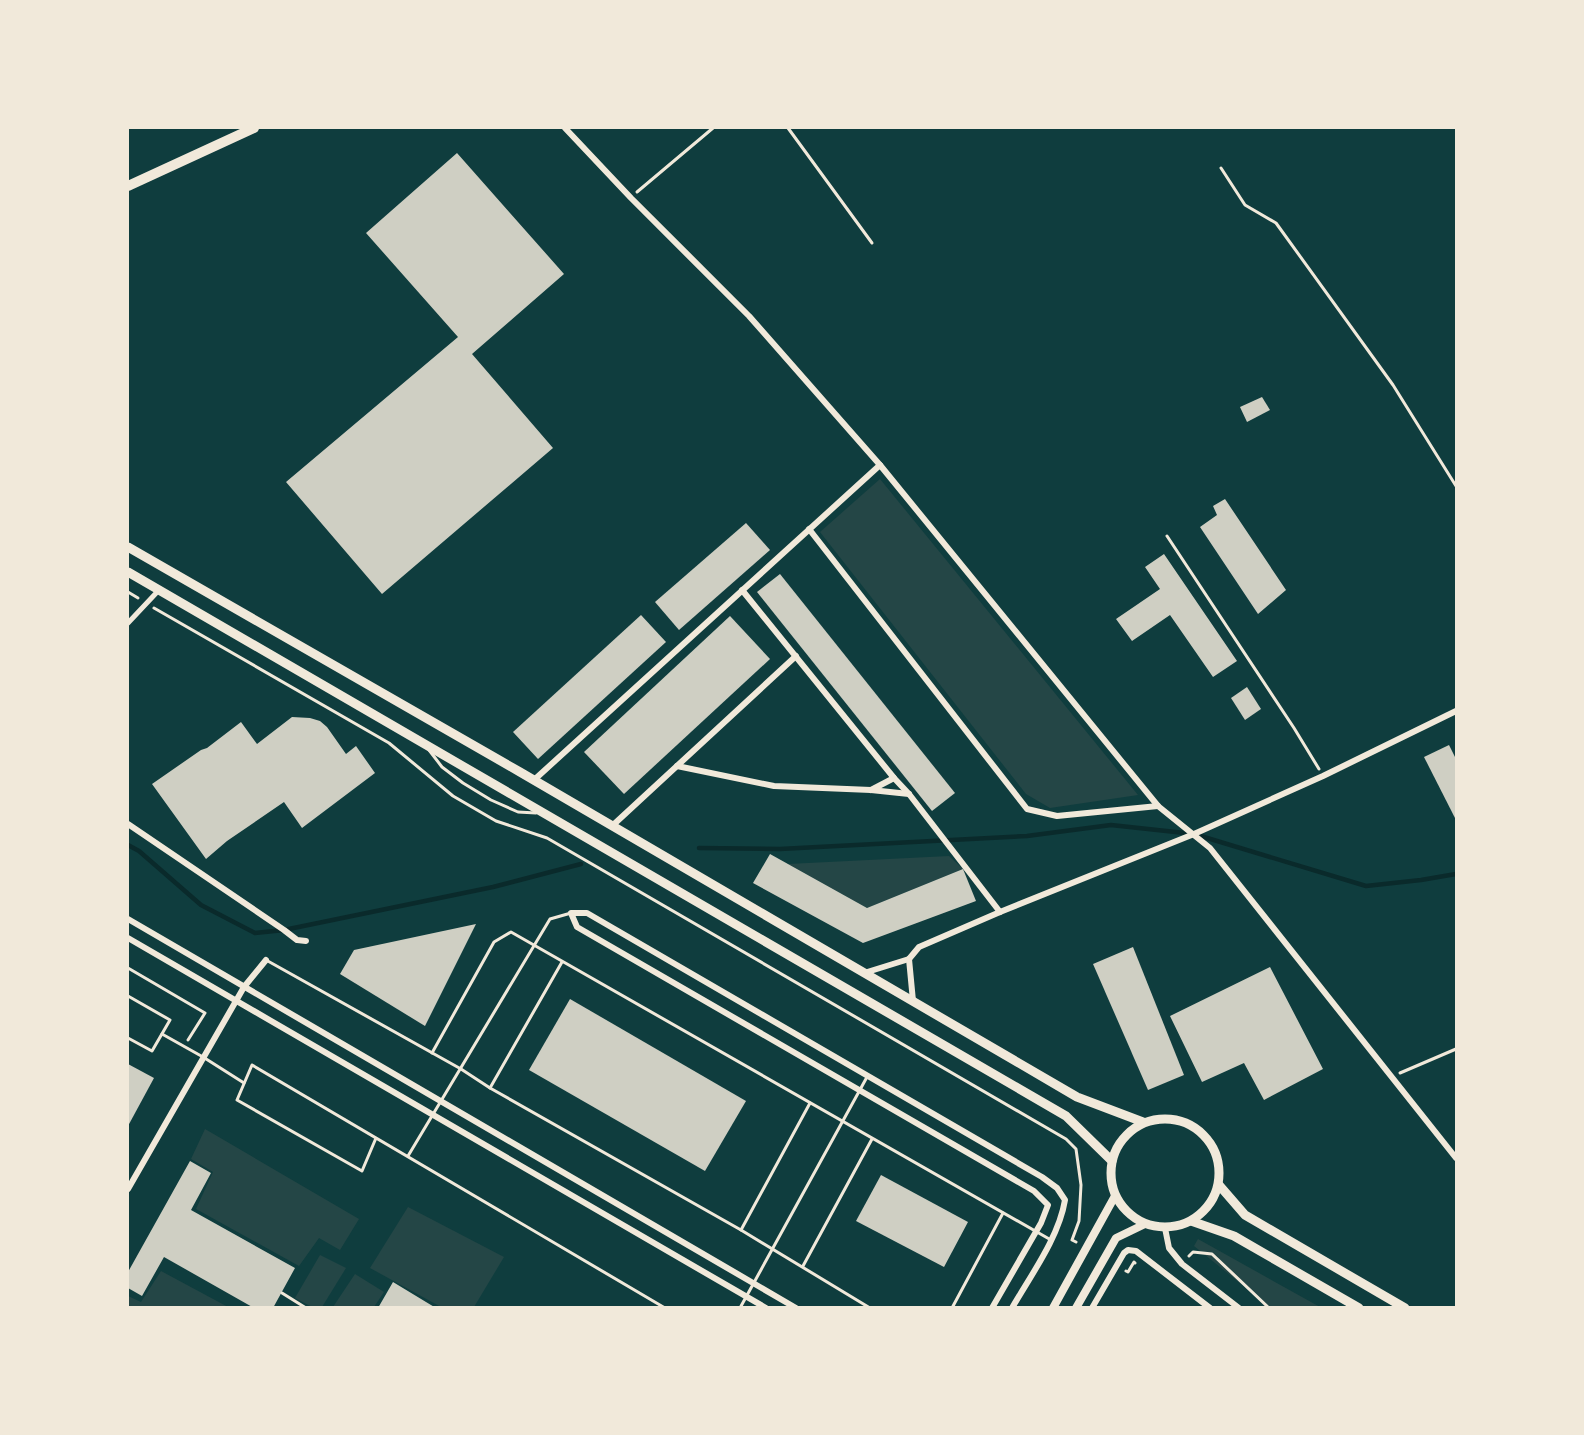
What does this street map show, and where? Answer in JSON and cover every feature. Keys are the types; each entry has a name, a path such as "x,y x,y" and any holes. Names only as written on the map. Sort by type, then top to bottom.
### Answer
{"main road":[{"path":"128,186 254,128"},
{"path":"128,548 534,780 1077,1097 1143,1122 1173,1118 1200,1130 1218,1155 1220,1185 1209,1206 1191,1221 1165,1228 1146,1224 1128,1213 1115,1196 1111,1179 1112,1161 1123,1138 1143,1122"},
{"path":"128,572 1066,1116 1112,1161"},
{"path":"1220,1185 1245,1215 1405,1308"},
{"path":"1191,1221 1234,1236 1359,1308"}],"street":[{"path":"565,128 749,316 880,465 1158,806 1210,848 1456,1158"},
{"path":"534,780 880,465"},
{"path":"809,529 1027,809 1057,816 1158,806"},
{"path":"128,623 159,590"},
{"path":"742,590 909,794 1000,912"},
{"path":"612,826 796,656"},
{"path":"864,972 909,958 919,947 1194,834 1323,776 1456,711"},
{"path":"677,766 774,786 909,794"},
{"path":"871,790 894,778"},
{"path":"128,824 297,940 306,940"},
{"path":"992,1308 1036,1232 1048,1205 1034,1191 576,927 571,913 587,913 1042,1176 1057,1188 1065,1200 1062,1215 1051,1240 1012,1308"},
{"path":"128,919 796,1308"},
{"path":"128,938 766,1308"},
{"path":"909,958 913,1001"},
{"path":"128,1189 244,987 266,960"},
{"path":"1053,1308 1115,1196"},
{"path":"1076,1308 1116,1238 1146,1224"},
{"path":"1165,1228 1169,1248 1182,1263 1239,1308"},
{"path":"1092,1308 1128,1250 1136,1251 1210,1308"}],"lane":[{"path":"425,744 442,767 491,800 518,812 545,814"},
{"path":"408,1156 550,919 571,913"},
{"path":"432,1053 494,942 511,932 1051,1240"},
{"path":"266,960 741,1230 870,1308"},
{"path":"490,1088 562,962"},
{"path":"128,996 170,1020 152,1051 128,1038"},
{"path":"162,1034 244,1083"},
{"path":"376,1138 362,1171 237,1100 252,1065 665,1308"},
{"path":"740,1308 868,1076"},
{"path":"741,1230 810,1103"},
{"path":"803,1266 872,1139"},
{"path":"128,1174 134,1178"},
{"path":"952,1308 1004,1213"}],"path":[{"path":"631,198 713,128"},
{"path":"788,128 872,243"},
{"path":"1221,168 1245,205 1276,223 1393,385 1456,486"},
{"path":"1167,537 1294,728 1323,776"},
{"path":"128,592 389,743 453,796 496,821 548,838 1066,1139 1076,1149 1081,1185 1079,1221 1072,1240 1087,1249"},
{"path":"128,968 205,1013 184,1047"},
{"path":"1393,1077 1456,1049"},
{"path":"1182,1263 1193,1252 1212,1254 1269,1308"},
{"path":"1117,1266 1128,1272 1134,1262 1141,1268"},
{"path":"282,1293 306,1308"}],"shaded area":[{"path":"880,479 1138,795 1050,808 1026,794 820,532"},
{"path":"949,856 963,869 867,908 788,864"},
{"path":"205,1129 359,1219 340,1250 319,1238 299,1266 196,1209 213,1172 191,1159"},
{"path":"408,1207 504,1257 474,1307 441,1307 370,1268"},
{"path":"1198,1239 1320,1307 1265,1307 1251,1292 1194,1246"},
{"path":"320,1255 346,1268 322,1307 312,1307 295,1298"},
{"path":"161,1271 228,1307 128,1307 128,1296 141,1302"},
{"path":"355,1274 384,1292 374,1307 333,1307"}],"building":[{"path":"457,153 564,274 472,354 553,448 382,594 286,482 458,337 366,233"},
{"path":"1262,397 1270,410 1247,422 1240,407"},
{"path":"1225,499 1286,590 1258,614 1200,527 1217,515 1213,506"},
{"path":"746,523 770,550 679,630 655,602"},
{"path":"1164,554 1237,661 1213,677 1170,615 1132,641 1116,619 1160,589 1145,567"},
{"path":"780,574 955,793 932,811 757,592"},
{"path":"641,615 666,642 538,759 513,732"},
{"path":"730,616 770,659 624,794 584,752"},
{"path":"1247,687 1261,709 1245,720 1231,698"},
{"path":"292,717 320,721 346,754 356,746 375,773 302,828 284,802 227,841 206,859 152,784 207,748 241,722 257,744"},
{"path":"1449,745 1456,759 1456,820 1424,757"},
{"path":"770,854 867,908 963,869 976,901 863,943 753,883"},
{"path":"476,924 425,1026 340,974 354,950"},
{"path":"1133,947 1184,1075 1148,1090 1093,964"},
{"path":"1270,967 1323,1069 1264,1100 1244,1063 1202,1082 1170,1016"},
{"path":"570,999 746,1101 705,1171 529,1070"},
{"path":"128,1064 154,1078 128,1126"},
{"path":"190,1161 211,1173 191,1210 295,1268 273,1308 254,1308 164,1257 142,1296 128,1288 128,1272"},
{"path":"881,1175 968,1222 944,1267 856,1221"},
{"path":"393,1282 426,1302 436,1308 378,1308"}],"waterway":[{"path":"699,848 780,849 1027,836 1111,825 1194,834 1366,886 1456,874"},
{"path":"128,845 139,851 201,905 255,933 284,930 493,887 581,864"}]}
